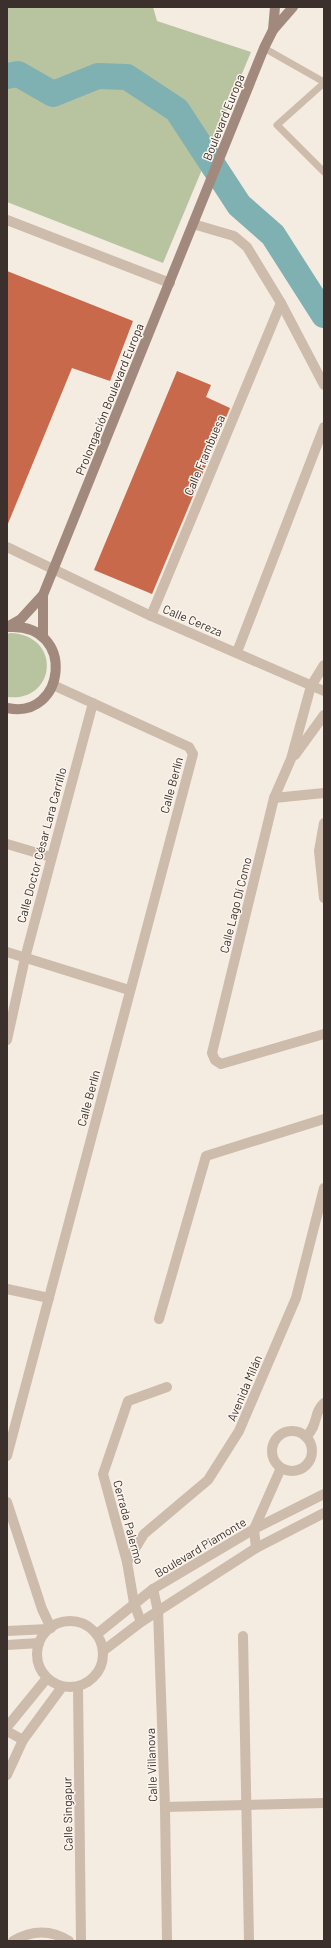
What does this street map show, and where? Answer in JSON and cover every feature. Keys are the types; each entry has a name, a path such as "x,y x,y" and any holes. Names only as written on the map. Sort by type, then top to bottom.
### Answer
{"main road":[{"name":"Boulevard Europa","path":"273,30 275,7"},
{"name":"Boulevard Europa","path":"198,213 264,48 273,30 293,7"},
{"name":"Prolongación Boulevard Europa","path":"7,627 21,619 42,595 198,213"},
{"name":"Prolongación Boulevard Europa","path":"42,595 43,636"},
{"path":"7,627 24,627 43,636 51,647 56,659 57,672 53,685 46,696 35,704 8,710"}],"street":[{"path":"7,220 170,284"},
{"path":"193,224 234,236 247,247 281,303 324,385"},
{"name":"Calle Frambuesa","path":"150,616 281,303"},
{"path":"237,652 324,427"},
{"name":"Calle Cereza","path":"7,547 150,616 237,652 310,686 324,690"},
{"name":"Calle Lago Dí Como","path":"324,665 310,686 291,760 274,798 212,1053 215,1060 221,1064 324,1034"},
{"path":"53,685 93,703"},
{"name":"Calle Berlín","path":"7,1456 129,990 193,754 190,747 93,703"},
{"name":"Calle Doctor César Lara Carrillo","path":"7,1040 25,958 93,703"},
{"name":"Calle Lago Dí Como","path":"291,760 324,715"},
{"path":"274,798 324,793"},
{"path":"324,823 319,851 324,898"},
{"path":"7,844 51,857"},
{"path":"7,952 129,990"},
{"path":"159,1319 206,1156 324,1119"},
{"name":"Avenida Milán","path":"127,1562 144,1534 208,1480 239,1431 296,1298 324,1188"},
{"path":"7,1289 49,1298"},
{"name":"Cerrada Palermo","path":"141,1622 134,1603 127,1562 103,1474 128,1401 167,1388"},
{"path":"306,1437 319,1429 319,1408 324,1403"},
{"path":"287,1431 300,1433 306,1437 312,1448 310,1461 300,1470 294,1471 281,1468 273,1458 273,1444 276,1439 287,1431"},
{"path":"256,1548 254,1529 281,1468"},
{"name":"Boulevard Piamonte","path":"97,1634 153,1589 254,1529 324,1494"},
{"path":"7,1502 42,1609 50,1628"},
{"path":"103,1651 141,1622 256,1548 324,1513"},
{"name":"Calle Villanova","path":"153,1589 158,1611 165,1807 167,1941"},
{"path":"69,1621 79,1622 89,1627 97,1634 103,1651 100,1670 87,1683 78,1687 62,1687 47,1678 38,1661 37,1652 39,1643 50,1628 58,1623 69,1621"},
{"path":"7,1631 50,1628"},
{"path":"243,1636 249,1941"},
{"path":"7,1645 39,1643"},
{"path":"7,1727 47,1678"},
{"path":"7,1775 23,1740 62,1687"},
{"name":"Calle Singapur","path":"78,1687 81,1941"},
{"path":"7,1731 23,1740"},
{"path":"165,1807 324,1803"},
{"path":"13,1941 23,1935 36,1932 49,1932 62,1936 69,1941"}],"lane":[{"path":"264,48 324,83 277,125 324,172"}],"green space":[{"path":"7,7 153,7 157,21 251,52 163,263 7,202"},
{"path":"10,633 27,637 39,645 45,656 47,668 43,680 36,690 23,696 7,697 7,634"}],"building":[{"path":"7,271 133,321 110,381 72,368 7,526"},
{"path":"177,371 211,385 206,397 230,408 152,594 94,570"}],"waterway":[{"path":"7,76 18,74 53,94 98,76 127,77 177,110 239,205 273,235 324,315"}]}
